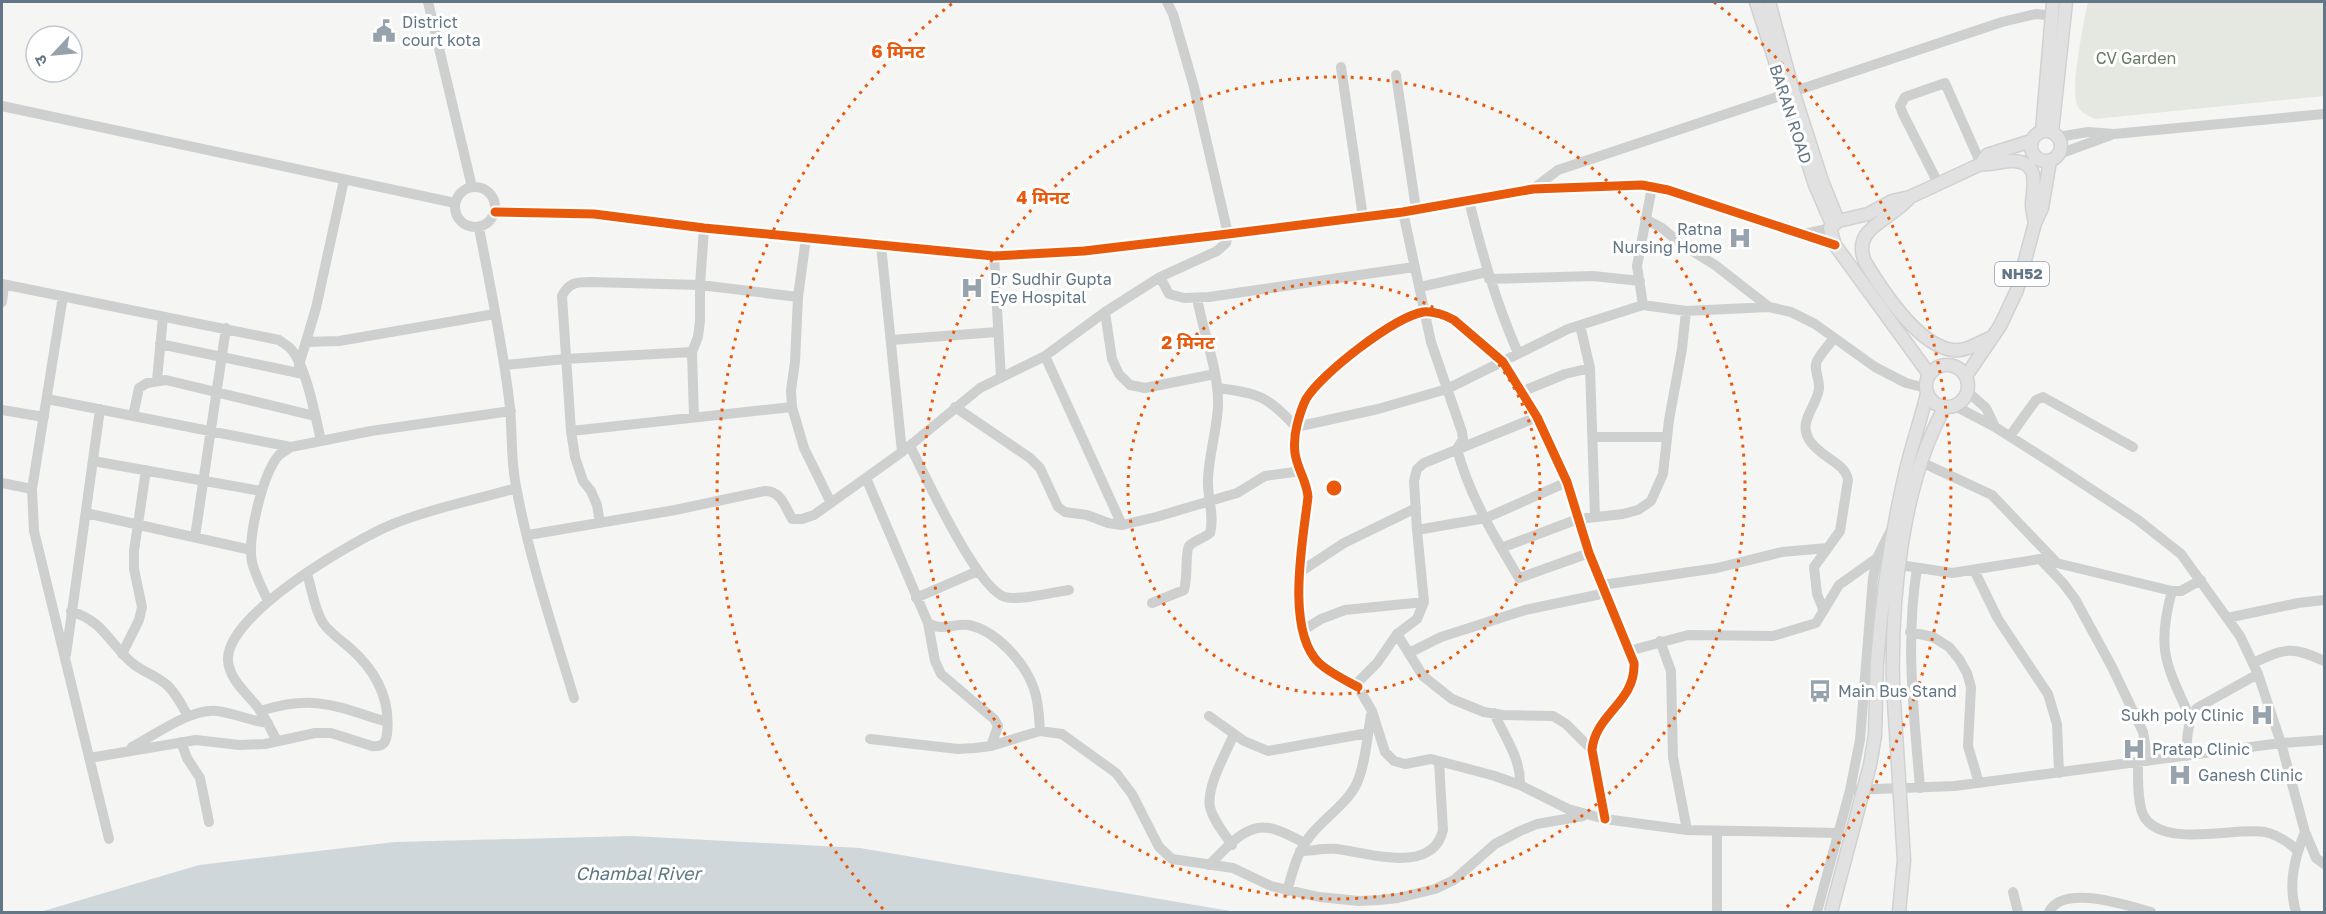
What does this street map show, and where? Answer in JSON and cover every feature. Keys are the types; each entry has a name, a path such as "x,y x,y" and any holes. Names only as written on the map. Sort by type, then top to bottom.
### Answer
{"main road":[{"name":"BARAN ROAD","path":"1756,2 1789,93"},
{"name":"BARAN ROAD","path":"1769,2 1789,93 1815,185 1833,224 1835,245 1929,374"},
{"path":"2051,133 2050,15 2053,2"},
{"path":"2051,133 2066,2"},
{"path":"1981,164 1987,155 2051,133"},
{"name":"NH52","path":"1966,376 1992,337 2017,290 2024,270 2034,223 2042,208 2054,158 2061,142 2051,133"},
{"path":"2031,141 2031,150 2038,159 2054,158"},
{"path":"1833,224 1868,214 1892,201 1911,197 1981,164 1990,165 2008,160 2026,165 2036,181 2032,206 2034,223"},
{"path":"1911,197 1896,211 1872,226 1864,240 1861,254 1865,262 1911,324 1924,337 1939,346 1954,350 1967,348 1992,337"},
{"path":"1832,912 1870,765 1875,735 1877,662 1885,578 1893,527 1906,467 1927,391 1929,374 1936,368 1946,365 1960,369 1966,376 1968,392 1965,398 1950,407 1930,437 1921,462 1900,565 1892,641 1904,860 1899,912"},
{"path":"1927,391 1934,403 1950,407"}],"street":[{"path":"428,2 472,187"},
{"path":"528,535 675,510 765,491 773,491 780,497 792,519 802,519 813,515 906,449 980,388 1045,356 1160,277 1217,250 1226,243 1228,234 1194,87 1173,14 1167,2"},
{"path":"1533,189 1558,170 2002,21 2036,14 2064,16"},
{"path":"1341,67 1363,217"},
{"path":"1396,75 1416,209"},
{"path":"1938,183 1903,114 1900,106 1905,97 1945,83 1981,164"},
{"path":"2,106 455,203"},
{"path":"2051,133 2114,134 2325,114"},
{"path":"2054,158 2114,134"},
{"path":"301,370 344,180"},
{"path":"495,212 594,214 704,228 994,256 1084,251 1228,234 1403,212 1533,189 1642,185 1668,190 1835,245"},
{"path":"472,187 487,190 493,196 495,212 492,219 479,228 463,224 458,218 455,203 459,195 472,187"},
{"path":"1642,305 1637,266 1652,187"},
{"path":"1469,201 1498,308 1518,353"},
{"path":"1403,212 1431,342 1462,432 1462,439 1456,449 1462,468 1501,548 1519,578 1589,553"},
{"path":"1645,219 1662,228 1681,244 1715,265 1769,307"},
{"path":"1803,234 1833,224"},
{"path":"479,228 505,365 511,411 511,457 516,488 536,571 574,698"},
{"path":"694,417 692,352 698,337 704,228"},
{"path":"806,238 798,297 792,407 804,448 831,503"},
{"path":"881,245 906,449 978,571 997,594 1008,598 1069,590"},
{"path":"994,256 1001,378"},
{"path":"1160,277 1169,294 1184,298 1197,298 1414,267"},
{"path":"1420,287 1488,275 1593,276 1640,281"},
{"path":"600,523 597,505 583,481 578,466 571,431 562,296 566,288 574,282 700,285 798,297"},
{"path":"2,302 3,285 279,340 292,349 301,370 321,441"},
{"path":"63,296 32,489 34,531 109,839"},
{"path":"1152,603 1184,590 1188,578 1188,549 1191,544 1210,533 1213,524 1208,500 1208,466 1218,407 1217,388 1197,298"},
{"path":"1296,427 1378,409 1447,389 1532,345 1580,324 1642,305 1686,311 1769,307 1791,312 1815,324 1875,368 1927,391"},
{"path":"1501,548 1578,519 1638,510 1651,501 1659,488 1663,474 1686,311"},
{"path":"1106,312 1112,359 1119,374 1130,385 1145,388 1215,374"},
{"path":"1605,819 1592,750 1593,739 1597,729 1622,699 1634,676 1634,663 1589,553 1567,482 1537,417 1503,362 1454,320 1446,316 1425,312 1403,320 1369,339 1314,389 1305,401 1296,427 1295,453 1307,484 1308,497 1300,572 1299,621 1317,662 1358,687 1372,711 1385,752 1394,761 1405,764 1431,759 1520,785 1568,809 1605,819 1687,830 1839,833"},
{"path":"306,342 339,341 495,314"},
{"path":"157,380 163,317"},
{"path":"1580,324 1590,368 1595,517"},
{"path":"195,537 225,328"},
{"path":"891,340 998,332"},
{"path":"1823,609 1817,594 1814,567 1840,531 1848,480 1847,473 1842,467 1821,454 1805,432 1805,423 1819,389 1816,367 1818,360 1834,338"},
{"path":"160,344 301,370"},
{"path":"505,365 565,358 692,352"},
{"path":"1045,356 1122,525"},
{"path":"1521,392 1565,374 1590,368"},
{"path":"133,416 139,388 157,380 166,380 315,416"},
{"path":"1217,388 1249,392 1264,397 1275,404 1296,427"},
{"path":"1968,392 1986,408 1995,427"},
{"path":"2010,436 2036,400 2043,397 2133,447"},
{"path":"47,399 291,447"},
{"path":"571,431 792,407"},
{"path":"955,407 1030,458 1040,468 1058,507 1065,512 1088,515 1108,523 1122,525 1167,514 1237,493 1265,476 1301,471"},
{"path":"1950,407 2010,436 2138,520 2181,554 2240,636 2253,663 2282,743 2305,832 2316,858 2325,864"},
{"path":"65,661 100,409"},
{"path":"2,410 44,417"},
{"path":"268,601 256,575 251,550 261,491 272,465 281,453 291,447 371,431 511,411"},
{"path":"1358,687 1359,681 1377,663 1397,634 1417,619 1424,602 1414,481 1416,469 1456,449 1537,417"},
{"path":"1593,437 1667,437"},
{"path":"93,460 261,491"},
{"path":"1921,462 1992,495 2056,562"},
{"path":"122,654 139,621 142,607 134,569 136,524 146,470"},
{"path":"866,478 928,623 935,661 941,674 994,719 998,726 992,746"},
{"path":"1417,530 1486,518 1567,482"},
{"path":"2,483 32,489"},
{"path":"277,741 260,711 230,671 228,659 232,642 240,629 268,601 363,537 395,523 516,488"},
{"path":"1300,572 1344,543 1416,508"},
{"path":"86,513 251,550"},
{"path":"1817,912 1850,790 1860,740 1866,651 1877,558 1893,527"},
{"path":"1409,653 1441,637 1525,610 1604,589 1717,568 1782,552 1827,548"},
{"path":"1629,651 1688,635 1773,636 1816,623 1839,585 1877,558"},
{"path":"1900,565 1952,573 2040,560 2172,591 2181,591 2201,580"},
{"path":"2040,560 2063,583 2074,599 2112,667 2143,732 2140,800 2144,817 2154,826 2167,832 2184,834 2268,833 2283,839 2297,850"},
{"path":"1917,568 1910,632 1911,680 1920,788"},
{"path":"1974,570 1998,619 2048,693 2057,724 2059,773"},
{"path":"916,598 978,571"},
{"path":"89,758 196,740 239,745 277,741 315,733 331,733 378,747 384,744 387,736 387,703 381,688 369,668 321,621 307,574"},
{"path":"2172,591 2163,628 2164,650 2171,675 2190,717 2186,756"},
{"path":"2227,618 2298,603 2325,600"},
{"path":"1302,631 1321,619 1345,610 1424,602"},
{"path":"71,611 86,616 98,624 134,665 152,674 168,686 189,716"},
{"path":"928,623 935,628 968,625 985,631 1009,649 1027,674 1034,690 1040,731"},
{"path":"1910,632 1933,637 1949,647 1967,673 1971,687 1968,747 1979,783"},
{"path":"1397,634 1423,676 1452,699 1484,712 1553,716 1566,724 1592,750"},
{"path":"1660,642 1671,671 1672,757 1687,830"},
{"path":"2253,663 2283,650 2294,650 2325,661"},
{"path":"2190,717 2197,708 2258,674"},
{"path":"260,711 285,703 317,701 387,722"},
{"path":"123,753 202,711 214,710 251,721 268,723"},
{"path":"1287,891 1302,847 1356,784 1372,711"},
{"path":"1494,713 1519,761 1520,785"},
{"path":"1209,716 1244,741 1268,751 1368,733"},
{"path":"870,739 958,749 992,746 1040,731 1062,734 1116,773 1132,794 1160,847 1172,859 1233,868 1287,891 1359,901 1398,898 1454,880 1496,844 1520,831 1537,824 1586,815"},
{"path":"1232,844 1215,818 1210,798 1215,778 1234,734"},
{"path":"1850,790 1979,783 2282,743 2325,740"},
{"path":"181,742 187,758 200,778 209,822"},
{"path":"1209,864 1246,832 1262,827 1272,828 1302,847 1336,849 1387,858 1415,856 1436,847 1441,841 1443,830 1439,761"},
{"path":"1717,912 1718,831"},
{"path":"2295,912 2291,888 2297,850 2305,832"},
{"path":"2013,892 2018,912"},
{"path":"2049,912 2060,902 2083,898 2109,900 2151,912"}],"green space":[{"name":"CV Garden","path":"2088,2 2324,2 2324,96 2095,119 2080,110 2075,97 2078,55"}],"water":[{"name":"Chambal River","path":"632,836 860,848 1236,912 40,912 199,865 395,842"}],"cycle path":[{"path":"495,212 594,214 704,228 994,256 1084,251 1228,234 1403,212 1533,189 1642,185 1668,190 1835,245"},
{"path":"1358,687 1319,663 1309,648 1302,629 1299,607 1300,560 1308,497 1295,453 1296,428 1306,399 1314,388 1342,362 1394,324 1423,312 1435,313 1454,320 1503,362 1537,417 1567,482 1589,553 1634,663 1629,688 1600,727 1592,750 1605,819"}],"place":[{"name":"District court kota","path":"384,31"},
{"name":"Ratna Nursing Home","path":"1740,238"},
{"name":"Dr Sudhir Gupta Eye Hospital","path":"972,288"},
{"name":"Main Bus Stand","path":"1820,691"},
{"name":"Sukh poly Clinic","path":"2262,715"},
{"name":"Pratap Clinic","path":"2134,749"},
{"name":"Ganesh Clinic","path":"2180,775"}]}
